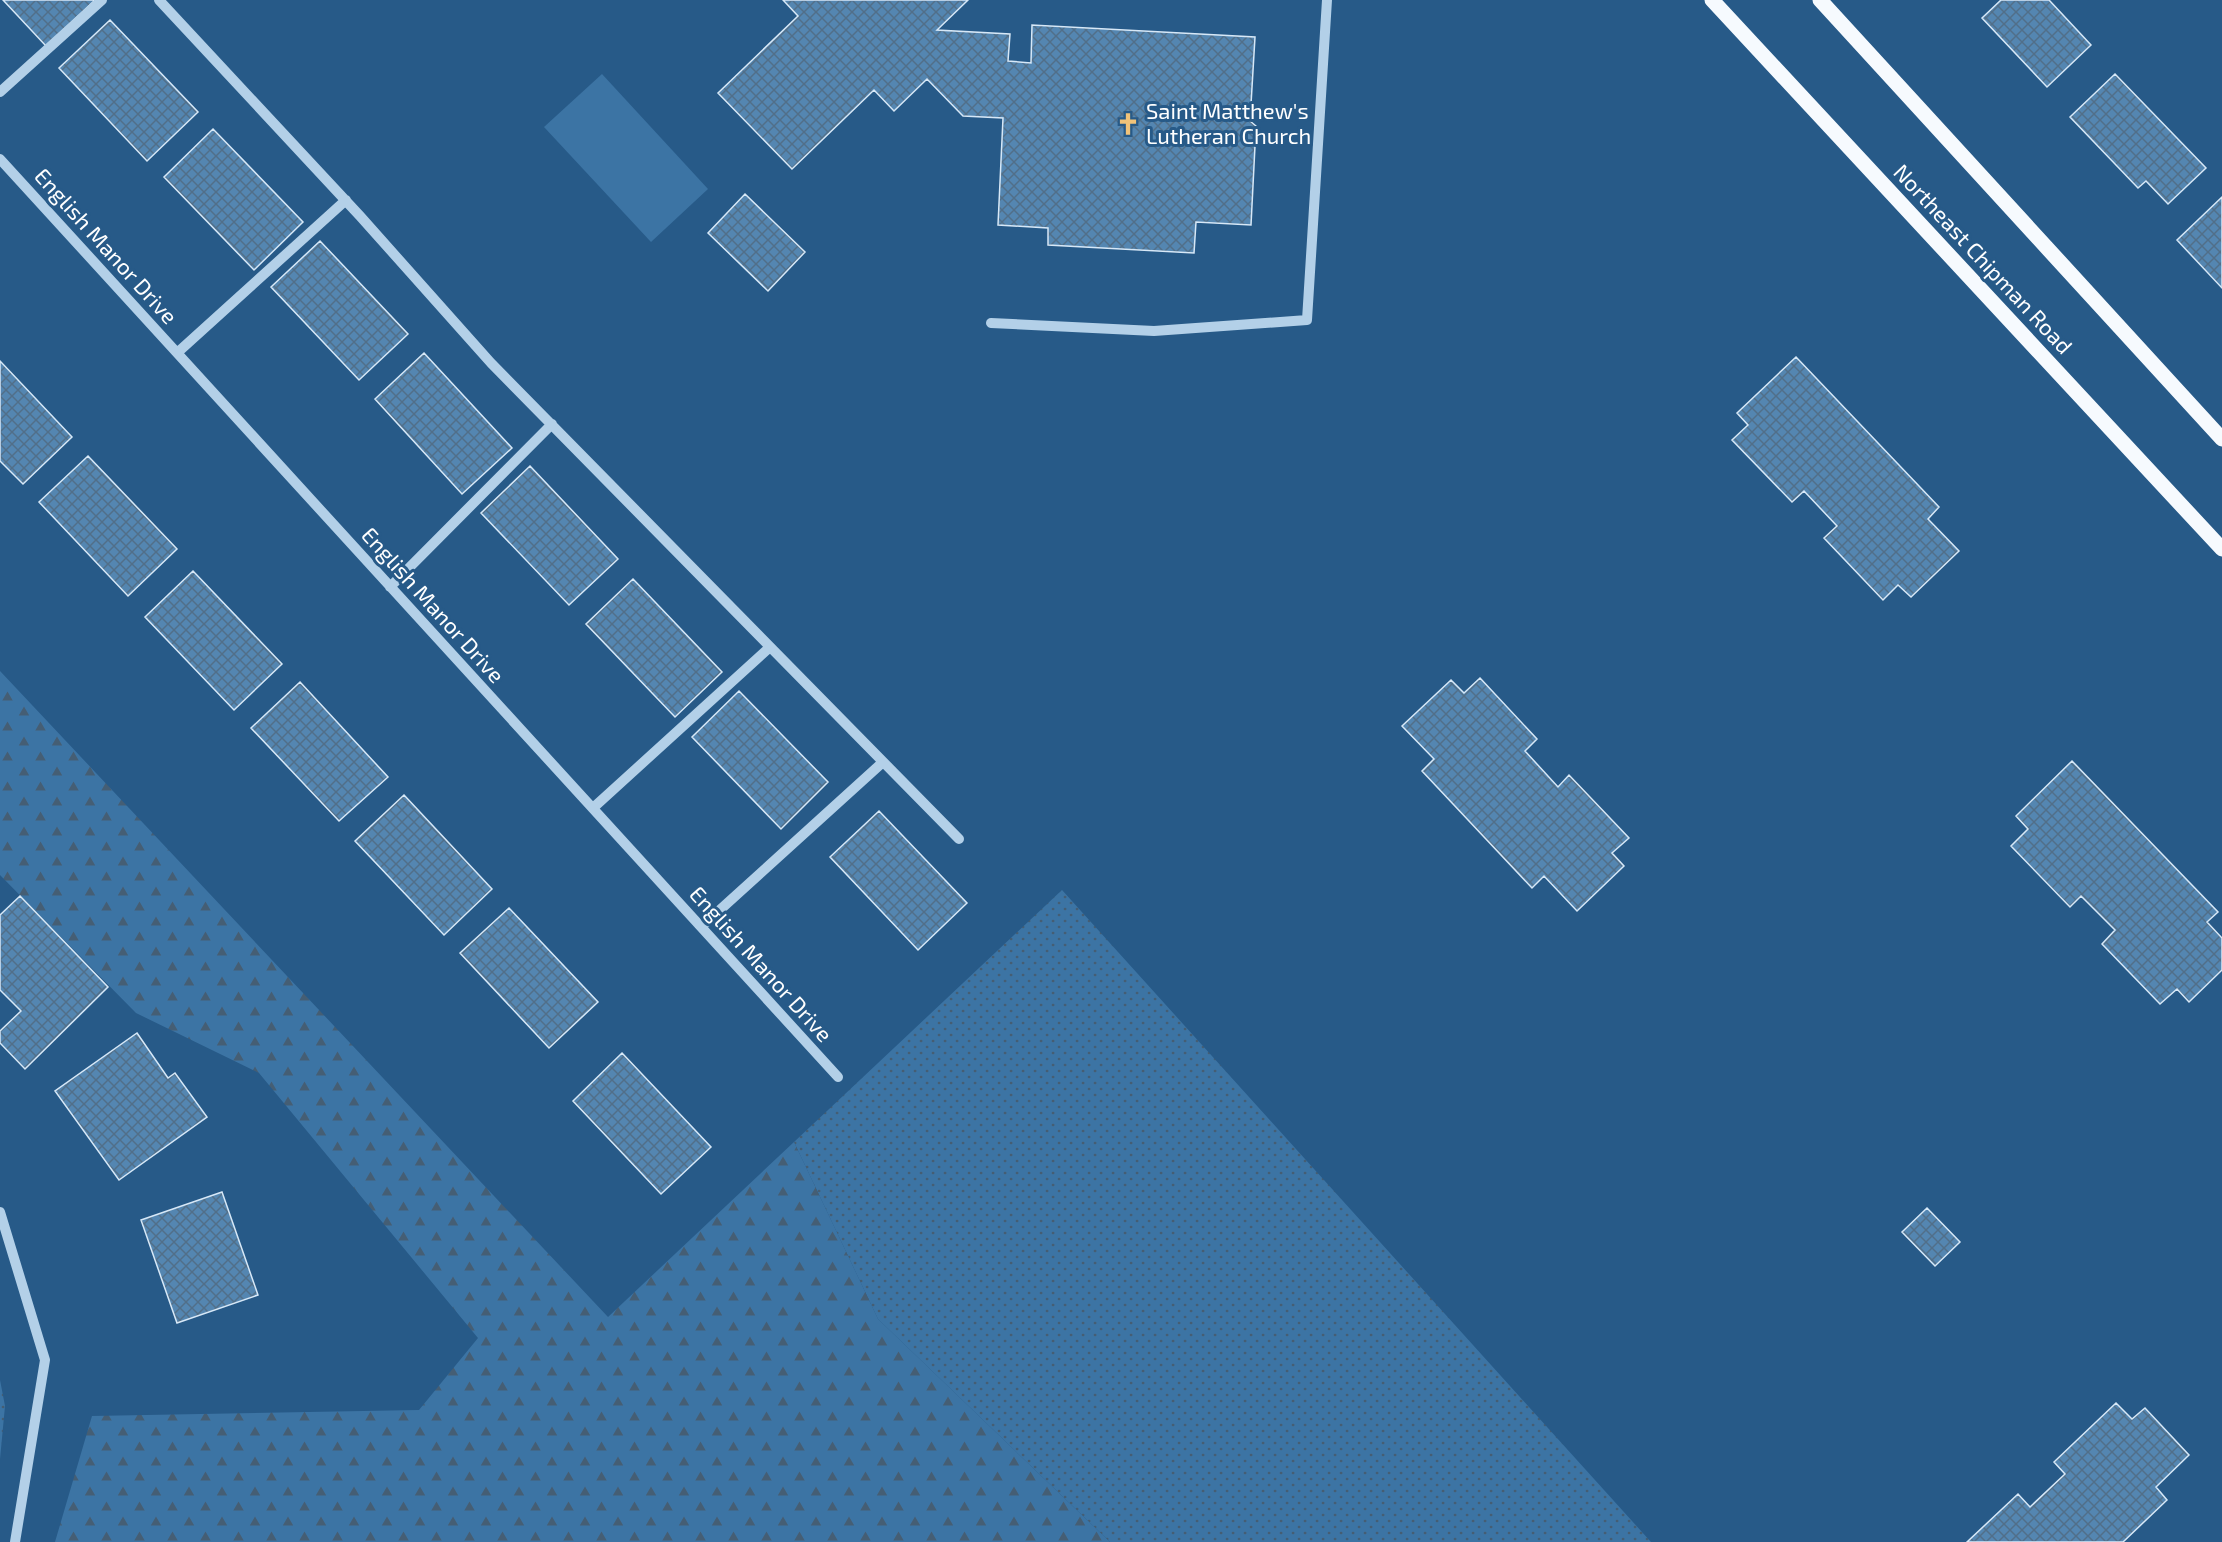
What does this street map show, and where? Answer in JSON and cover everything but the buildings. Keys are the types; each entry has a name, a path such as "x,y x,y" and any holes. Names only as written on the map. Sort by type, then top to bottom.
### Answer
{"main road":[{"name":"Northeast Chipman Road","path":"1712,0 2222,549"},
{"path":"1820,0 2222,439"}],"street":[{"path":"0,92 102,0"},
{"path":"159,0 346,200 491,363 959,839"},
{"path":"991,323 1154,330 1306,321 1327,0"},
{"name":"English Manor Drive","path":"0,159 838,1077"},
{"path":"177,353 346,200"},
{"path":"390,587 552,424"},
{"path":"593,808 770,647"},
{"path":"701,927 883,762"},
{"path":"0,1212 45,1360 15,1542"}],"green space":[{"path":"602,74 708,189 651,242 544,127"},
{"path":"0,671 608,1317 794,1142 878,1319 1110,1542 55,1542 92,1416 419,1410 478,1338 259,1073 136,1013 0,875"},
{"path":"1062,890 1651,1542 1110,1542 878,1319 794,1142"},
{"path":"0,1380 5,1406 0,1459"}],"place":[{"name":"Saint Matthew's Lutheran Church","path":"1128,124"}]}
